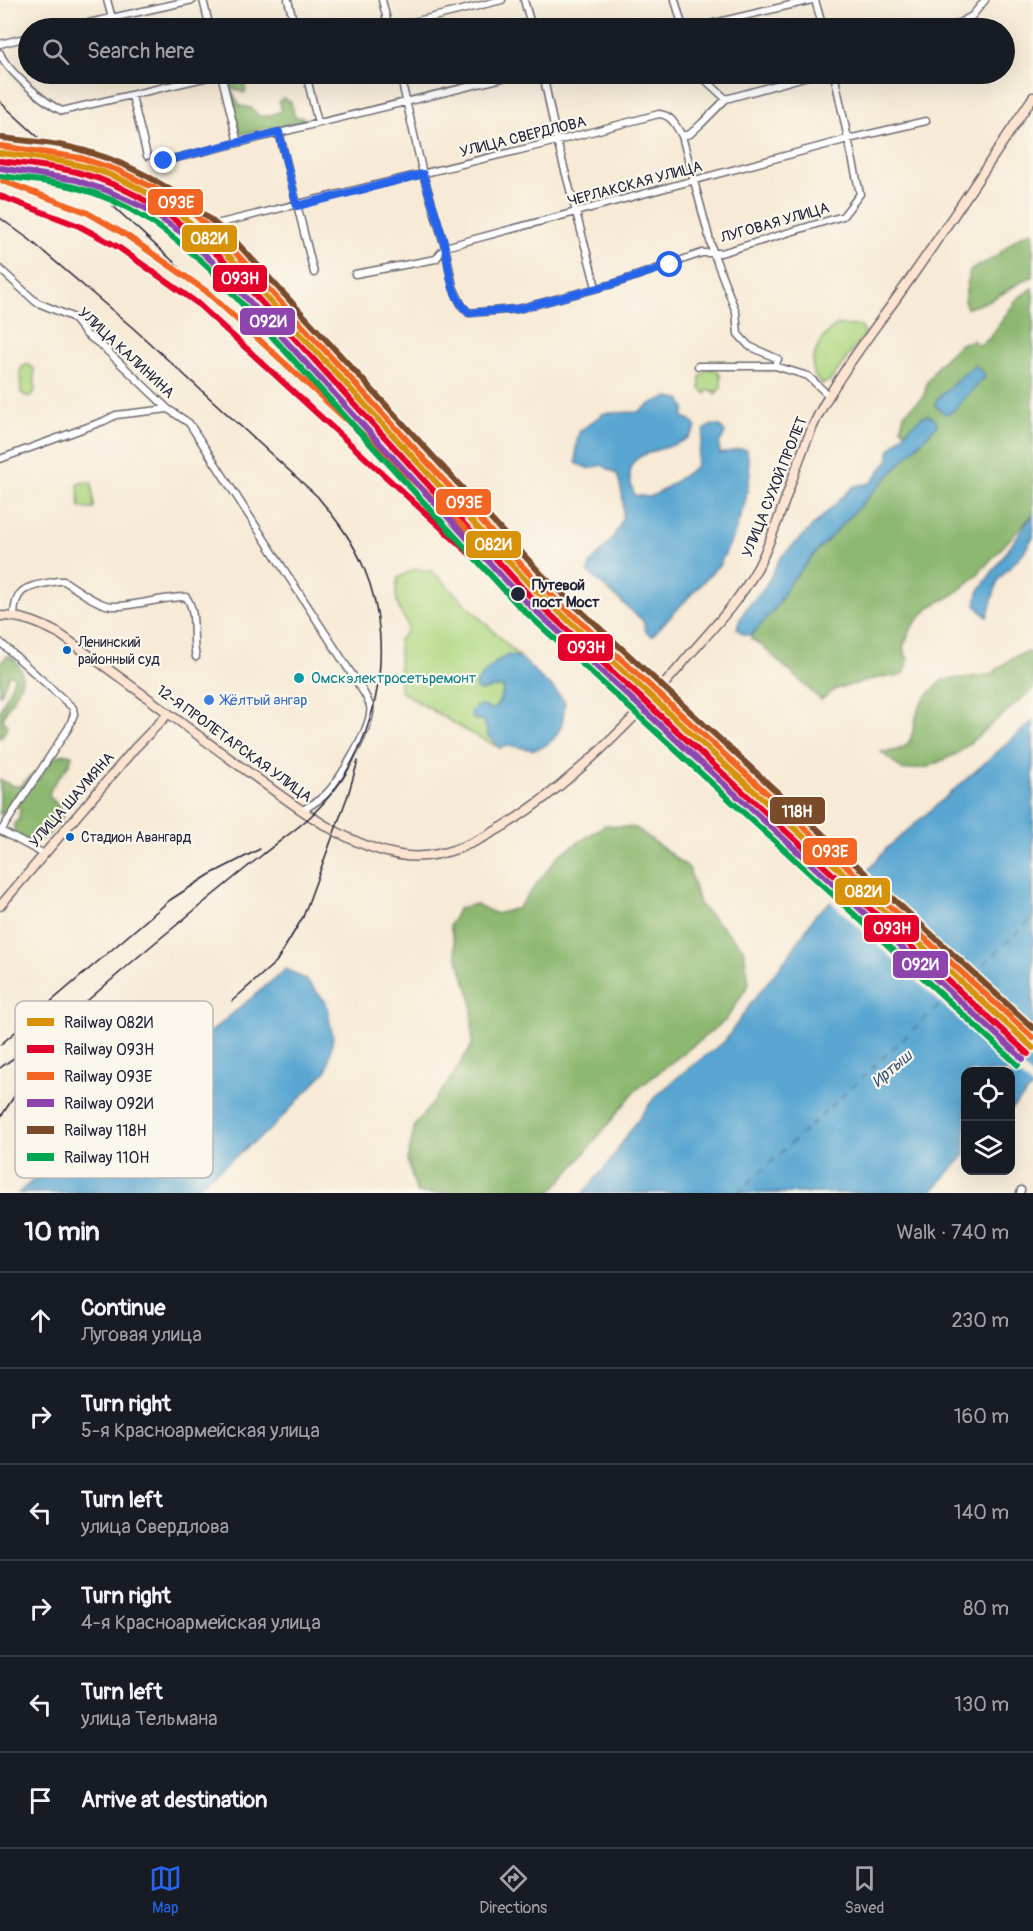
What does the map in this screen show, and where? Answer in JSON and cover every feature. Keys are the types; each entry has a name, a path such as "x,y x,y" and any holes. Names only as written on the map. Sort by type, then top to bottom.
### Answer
{"main road":[{"name":"УЛИЦА СУХОЙ ПРОЛЕТ","path":"381,850 401,856 423,856 447,852 471,843 527,810 573,774 619,732 666,683 750,580 763,554 812,430 829,396 1033,97"},
{"name":"12-Я ПРОЛЕТАРСКАЯ УЛИЦА","path":"0,616 31,620 58,633 303,810 335,831 381,850"},
{"name":"УЛИЦА ШАУМЯНА","path":"0,906 135,748 168,714"}],"street":[{"path":"107,0 112,18 193,0"},
{"path":"203,0 208,18"},
{"path":"288,0 292,18"},
{"path":"382,0 386,18"},
{"path":"429,18 502,0"},
{"path":"524,0 529,18"},
{"path":"675,0 680,18"},
{"path":"736,18 814,0 820,18"},
{"path":"968,18 985,0"},
{"path":"0,44 18,40"},
{"path":"0,52 18,75"},
{"path":"28,84 53,107 62,111 181,84"},
{"path":"224,84 238,142"},
{"path":"308,84 318,123"},
{"path":"402,84 423,174 445,247"},
{"path":"164,161 476,84"},
{"path":"545,84 557,141 596,287"},
{"path":"710,84 726,99"},
{"path":"775,366 778,359 749,346 738,334 736,312 712,252 682,136 690,134 726,99 779,84"},
{"path":"836,84 848,139"},
{"path":"132,96 147,156"},
{"name":"УЛИЦА СВЕРДЛОВА","path":"212,225 297,206 659,114 666,114 671,118 682,136"},
{"name":"ЧЕРЛАКСКАЯ УЛИЦА","path":"355,274 436,259 445,247 926,120"},
{"path":"279,132 314,273"},
{"name":"ЛУГОВАЯ УЛИЦА","path":"445,247 453,287 462,306 469,313 518,309 613,284 670,265 678,260 712,252 721,253 843,216 860,194 848,139"},
{"name":"УЛИЦА КАЛИНИНА","path":"0,269 36,302 72,317 87,335 101,345 168,409 189,423 364,693 370,706 370,714 362,736 338,779 324,796 303,810"},
{"path":"698,366 775,366 808,376 829,396"},
{"path":"0,459 116,415 168,409"},
{"path":"14,616 14,602 22,591 58,581 64,581 107,605 188,598 196,657"},
{"path":"0,642 73,708 74,714 69,727 1,831 44,854"}],"green space":[{"path":"226,84 244,84 246,91 244,93 233,88 231,90 240,106 251,108 259,116 280,112 279,101 283,98 291,102 295,117 304,118 305,121 242,134 239,132"},
{"path":"1033,231 1033,277 993,299 967,308 964,301 970,271 996,256 1017,239"},
{"path":"1033,288 1033,514 975,577 953,595 931,606 913,625 903,647 908,660 905,673 897,677 886,676 836,689 821,700 761,645 751,639 752,635 777,606 789,584 818,550 936,425 922,417 906,431 901,428 904,414 924,396 927,382 939,364 960,344 973,340 978,346 989,339 1018,298"},
{"path":"838,325 861,326 865,334 830,381 822,384 816,378 813,370 815,353 825,336"},
{"path":"27,364 34,369 35,389 33,395 28,397 21,393 20,372"},
{"path":"708,369 716,370 721,377 721,388 715,394 715,391 706,390 706,394 700,389 700,377"},
{"path":"90,482 94,507 92,509 80,508 78,485"},
{"path":"415,569 432,571 520,657 508,655 482,691 496,686 504,688 496,708 491,710 484,720 488,736 500,748 400,691 399,640 407,628 398,605 396,587 398,578"},
{"path":"1028,652 1033,653 1033,689 958,753 928,767 903,770 881,752 894,751 908,744 920,705 942,680 990,675 1013,657"},
{"path":"7,656 12,657 20,668 22,681 5,713 3,719 7,725 0,738 0,711 14,679 13,675 9,675 0,696 0,663"},
{"path":"67,754 72,755 71,761 53,785 49,796 64,814 54,828 42,838 36,841 22,837 14,831 14,824 19,819 20,808 15,804 0,815 0,779 12,786 20,786 32,775 39,780 53,759"},
{"path":"605,825 636,828 689,868 699,904 744,949 749,984 726,1020 635,1091 550,1193 417,1193 407,1160 415,1125 448,1083 472,1045 472,1001 457,956 450,925 459,908 476,904 496,914 518,908 559,855"}],"water":[{"path":"974,365 983,372 985,377 952,412 945,414 935,406 936,400"},
{"path":"668,397 680,399 685,408 683,417 691,420 696,428 680,443 644,455 632,464 630,477 634,495 650,497 695,467 705,429 712,425 720,426 725,433 719,444 720,454 740,449 747,450 750,474 745,502 734,535 720,564 652,636 646,632 643,621 588,572 592,561 609,543 620,525 623,497 617,474 602,465 589,469 576,463 576,446 579,432 604,413 638,412"},
{"path":"928,415 936,420 937,425 818,550 789,584 777,606 752,635 744,635 737,629 745,611 766,585 782,556 854,486 871,483 889,459 889,451 906,431 922,417"},
{"path":"1033,514 1033,537 1024,552 998,580 987,617 976,606 978,592"},
{"path":"508,655 520,657 565,702 559,731 544,746 533,749 511,746 500,748 488,736 484,721 473,719 471,712 478,705 491,710 500,700 504,688 477,690 475,685 490,668"},
{"name":"Иртыш","path":"1033,721 1033,1087 1015,1105 1015,1067 961,1067 961,1159 930,1193 583,1193 610,1162 654,1098 724,1042 790,954 816,914 863,876 886,849"},
{"path":"286,969 305,979 326,1002 333,1038 327,1070 273,1127 213,1174 213,1030"},
{"path":"36,1178 208,1178 189,1193 18,1193"}],"pier":[{"path":"856,878 1033,1040 1033,1063 843,889"},
{"path":"835,895 1033,1076 1033,1088 1015,1071 1015,1067 1010,1067 829,900"}],"ferry route":[{"path":"738,1193 1033,918"}],"railway":[{"path":"0,102 392,463 532,587"},
{"path":"0,218 30,240 133,328 317,496 344,530 364,568 374,600 380,633 380,667 375,700 366,732 352,763 333,791 311,816 158,940 87,1001"},
{"path":"232,1001 276,962 303,917 348,795 358,761"},
{"path":"52,1001 170,900 209,875 260,849"},
{"path":"0,1045 15,1032"},
{"path":"0,1068 15,1057"},
{"path":"0,1118 15,1095"}],"rail line":[{"name":"118Н","path":"2,138 75,148 107,158 167,188 221,228 543,576 1033,1028"},
{"name":"093Е","path":"1,146 81,158 117,170 156,189 195,215 232,249 537,582 1033,1038"},
{"name":"082И","path":"0,153 68,163 99,171 139,189 194,225 227,254 532,587 1033,1048"},
{"name":"093Н","path":"0,161 68,170 118,186 173,218 206,245 222,259 527,593 1028,1054"},
{"name":"092И","path":"0,168 76,180 108,191 145,208 182,233 216,265 522,598 1023,1059"},
{"name":"110Н","path":"0,176 65,185 94,193 148,219 196,256 517,604 1018,1065"},
{"name":"093Е","path":"3,181 86,212 126,235 206,291 481,543"},
{"name":"093Н","path":"0,196 79,226 118,247 197,303 471,555"}],"place":[{"name":"Путевой пост Мост","path":"518,594"},
{"name":"Ленинский районный суд","path":"67,650"},
{"name":"Омскэлектросетьремонт","path":"299,678"},
{"name":"Жёлтый ангар","path":"209,700"},
{"name":"Стадион Авангард","path":"70,837"}],"route":[{"path":"164,161 279,132 297,206 423,174 445,247 453,287 462,306 469,313 518,309 613,284 670,265"}]}
